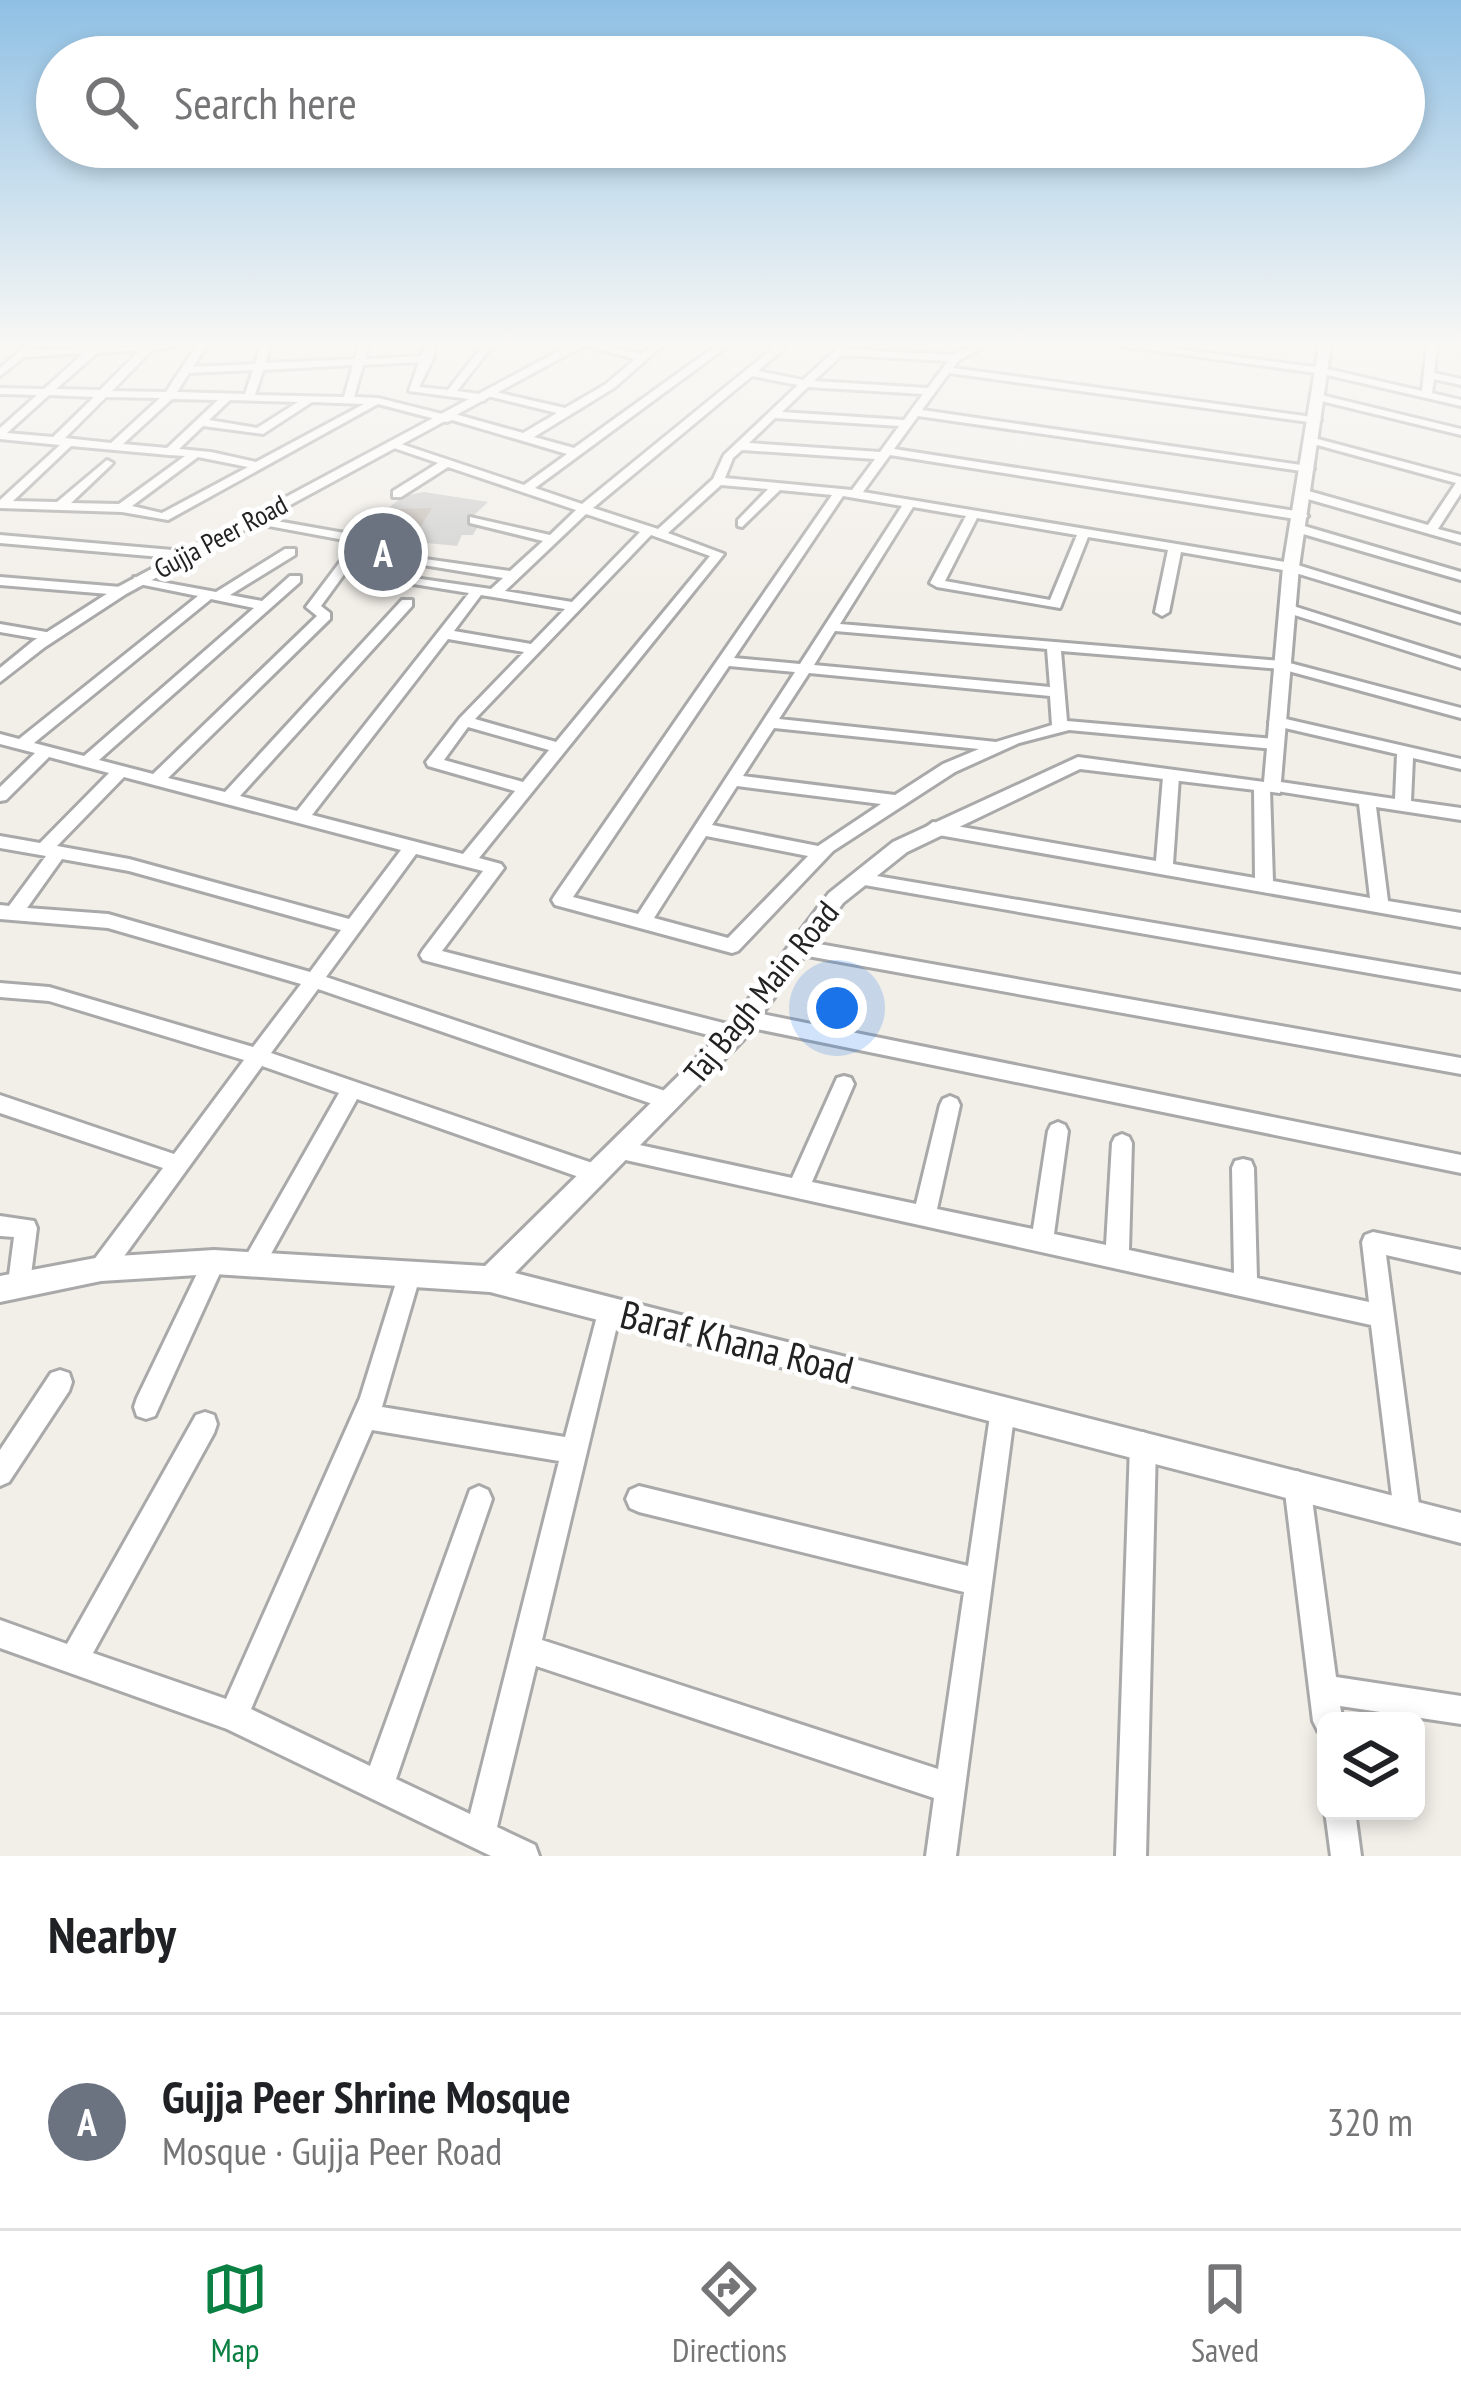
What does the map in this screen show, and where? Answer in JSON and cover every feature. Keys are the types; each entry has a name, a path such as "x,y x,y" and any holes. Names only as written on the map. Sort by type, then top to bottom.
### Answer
{"street":[{"path":"2,504 72,432"},
{"path":"114,446 130,432"},
{"path":"169,452 190,432"},
{"path":"2,504 122,508 164,517 318,432"},
{"name":"Gujja Peer Road","path":"0,677 121,590 421,432"},
{"path":"504,432 578,453"},
{"path":"524,437 533,432"},
{"path":"526,490 607,432"},
{"path":"301,818 444,634 584,509 680,432"},
{"path":"527,788 434,762 465,721 575,607 654,532 718,481 755,432"},
{"path":"901,432 847,493 724,661 561,900 732,946 821,853 950,768 999,747 1060,728 1276,744"},
{"path":"1017,432 1308,469"},
{"path":"1264,886 1268,787 1291,567 1315,432"},
{"path":"1317,432 1461,482 1431,530"},
{"path":"0,435 195,454 254,465"},
{"path":"395,445 718,554 467,861"},
{"path":"740,446 884,454 1431,530 1461,539"},
{"path":"122,508 195,454"},
{"path":"61,506 107,463"},
{"path":"397,494 446,463"},
{"path":"718,481 847,493 1291,567 1461,619"},
{"path":"742,523 777,487"},
{"path":"642,922 910,503"},
{"path":"1301,513 1461,577"},
{"path":"973,514 937,583 1055,605 1084,532"},
{"path":"156,780 325,616 314,607 363,540 254,519"},
{"path":"474,520 552,539"},
{"path":"0,539 184,555"},
{"path":"1162,612 1175,548"},
{"path":"22,745 214,596 290,552"},
{"path":"423,560 514,576"},
{"path":"87,761 296,579"},
{"path":"0,580 121,590"},
{"path":"139,580 265,606"},
{"path":"412,580 575,607"},
{"path":"229,799 407,603"},
{"path":"1290,609 1461,664"},
{"path":"831,627 1282,665 1461,713"},
{"path":"0,628 52,637"},
{"path":"444,634 534,649"},
{"path":"1054,646 1060,728"},
{"path":"724,661 1057,692"},
{"path":"465,721 560,748"},
{"path":"1277,722 1461,764"},
{"path":"770,723 999,747"},
{"path":"0,739 495,868 429,955 741,1026 1461,1164"},
{"path":"0,796 46,751"},
{"path":"1403,805 1405,751"},
{"name":"Taj Bagh Main Road","path":"490,1279 741,1026 836,898 932,827 1078,764 1268,787"},
{"path":"7,912 51,851 121,770"},
{"path":"1164,868 1172,777"},
{"path":"733,780 898,801"},
{"path":"1268,787 1461,814"},
{"path":"1367,800 1380,906"},
{"path":"932,827 1461,920"},
{"path":"702,829 821,853"},
{"path":"0,842 129,865 352,927"},
{"path":"101,1269 412,847"},
{"path":"860,879 1461,982"},
{"path":"7,912 108,921 313,980 670,1101"},
{"path":"802,948 1461,1066"},
{"path":"0,990 49,994 257,1056 596,1174"},
{"path":"798,1189 844,1084"},
{"path":"254,1263 352,1089"},
{"path":"0,1104 177,1164"},
{"path":"924,1216 950,1106"},
{"path":"1042,1242 1058,1131"},
{"path":"1117,1258 1122,1143"},
{"path":"621,1150 1382,1316"},
{"path":"1243,1168 1246,1287"},
{"path":"0,1226 26,1228 9,1286"},
{"path":"1407,1514 1373,1242 1461,1261"},
{"path":"146,1407 214,1262"},
{"name":"Baraf Khana Road","path":"9,1286 101,1269 214,1262 490,1279 1461,1528"},
{"path":"233,1716 364,1416 410,1273"},
{"path":"480,1835 609,1309"},
{"path":"0,1473 60,1382"},
{"path":"941,1856 1003,1409"},
{"path":"364,1416 574,1451"},
{"path":"74,1659 206,1424"},
{"path":"1130,1856 1143,1445"},
{"path":"1297,1484 1327,1712"},
{"path":"378,1786 478,1499"},
{"path":"639,1499 979,1582"},
{"path":"0,1634 233,1716 524,1856"},
{"path":"526,1648 950,1788"},
{"path":"1324,1689 1461,1710"},
{"path":"1341,1820 1346,1856"}],"shaded area":[{"path":"424,492 488,502 469,520 480,523 473,535 462,535 457,546 376,538 372,520 404,496"}],"building":[{"path":"432,508 385,586 387,562 360,561 373,542 391,543 399,509"}],"place":[{"name":"Gujja Peer Shrine Mosque","path":"383,552"}]}
